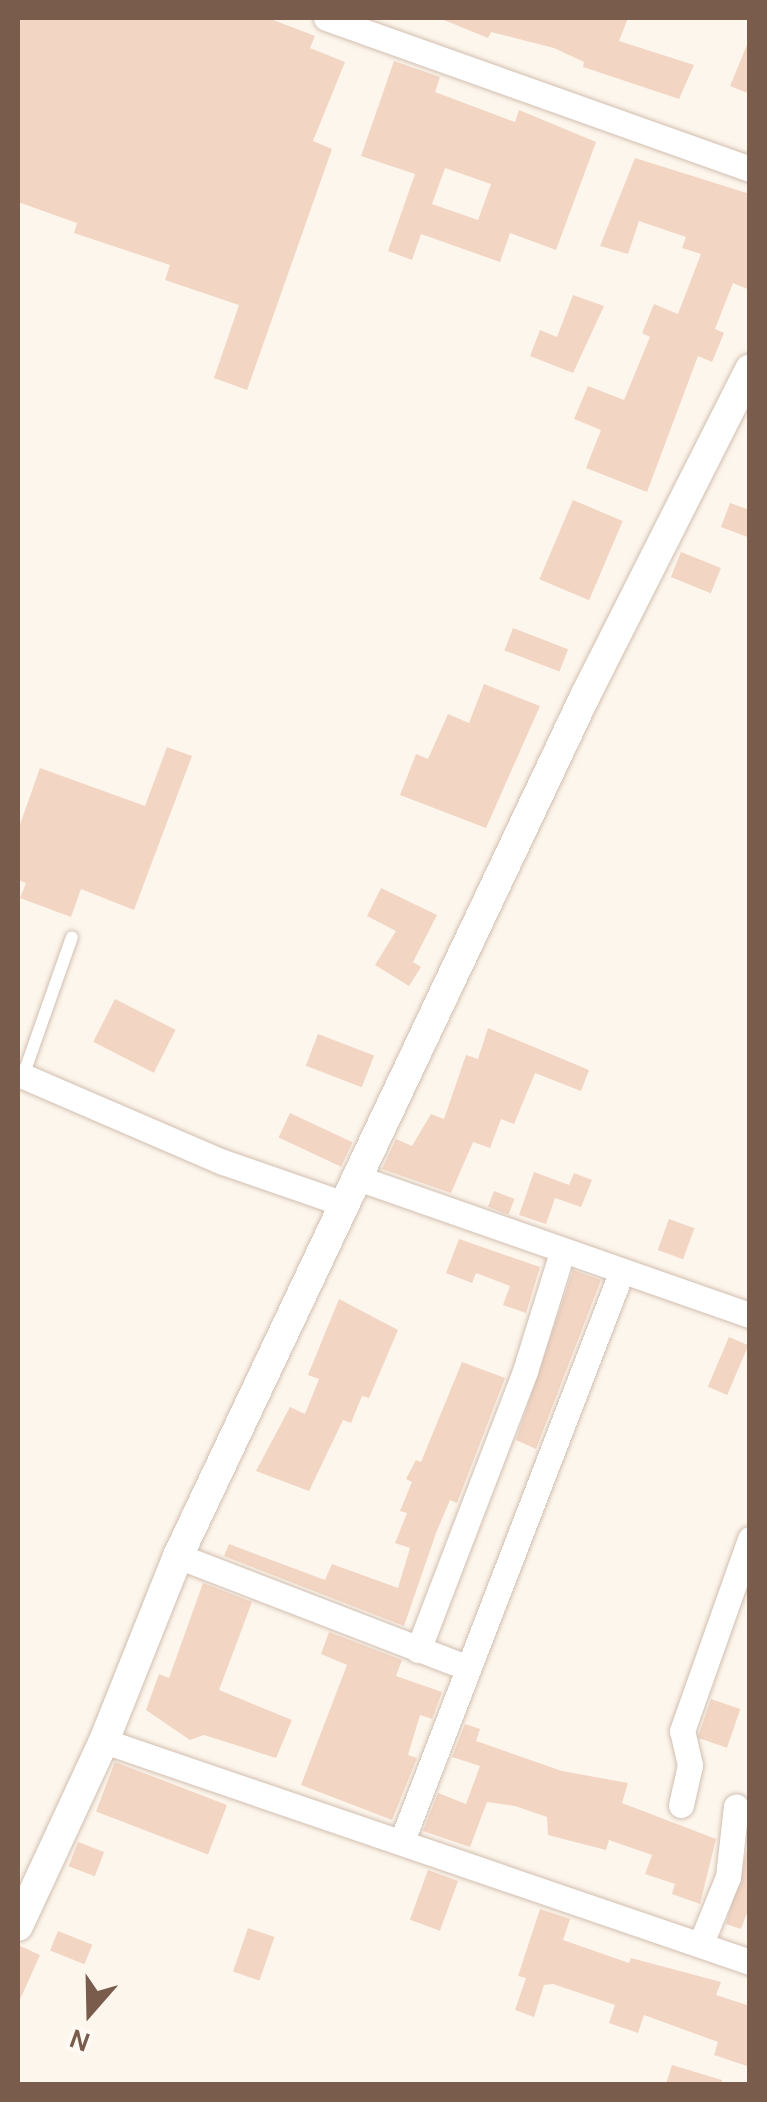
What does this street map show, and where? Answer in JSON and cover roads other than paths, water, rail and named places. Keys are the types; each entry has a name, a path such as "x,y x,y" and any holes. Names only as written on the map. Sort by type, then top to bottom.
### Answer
{"street":[{"path":"326,18 750,169"},
{"path":"18,1926 104,1740 178,1556 585,696 750,369"},
{"path":"22,1076 222,1162 351,1191 562,1252 750,1315"},
{"path":"418,1650 525,1370 562,1252"},
{"path":"403,1838 621,1273"},
{"path":"681,1804 690,1765 682,1731 750,1540"},
{"path":"178,1556 466,1667"},
{"path":"104,1740 403,1838 750,1962"},
{"path":"701,1943 728,1876 736,1806"}],"lane":[{"path":"22,1076 72,936"}]}
